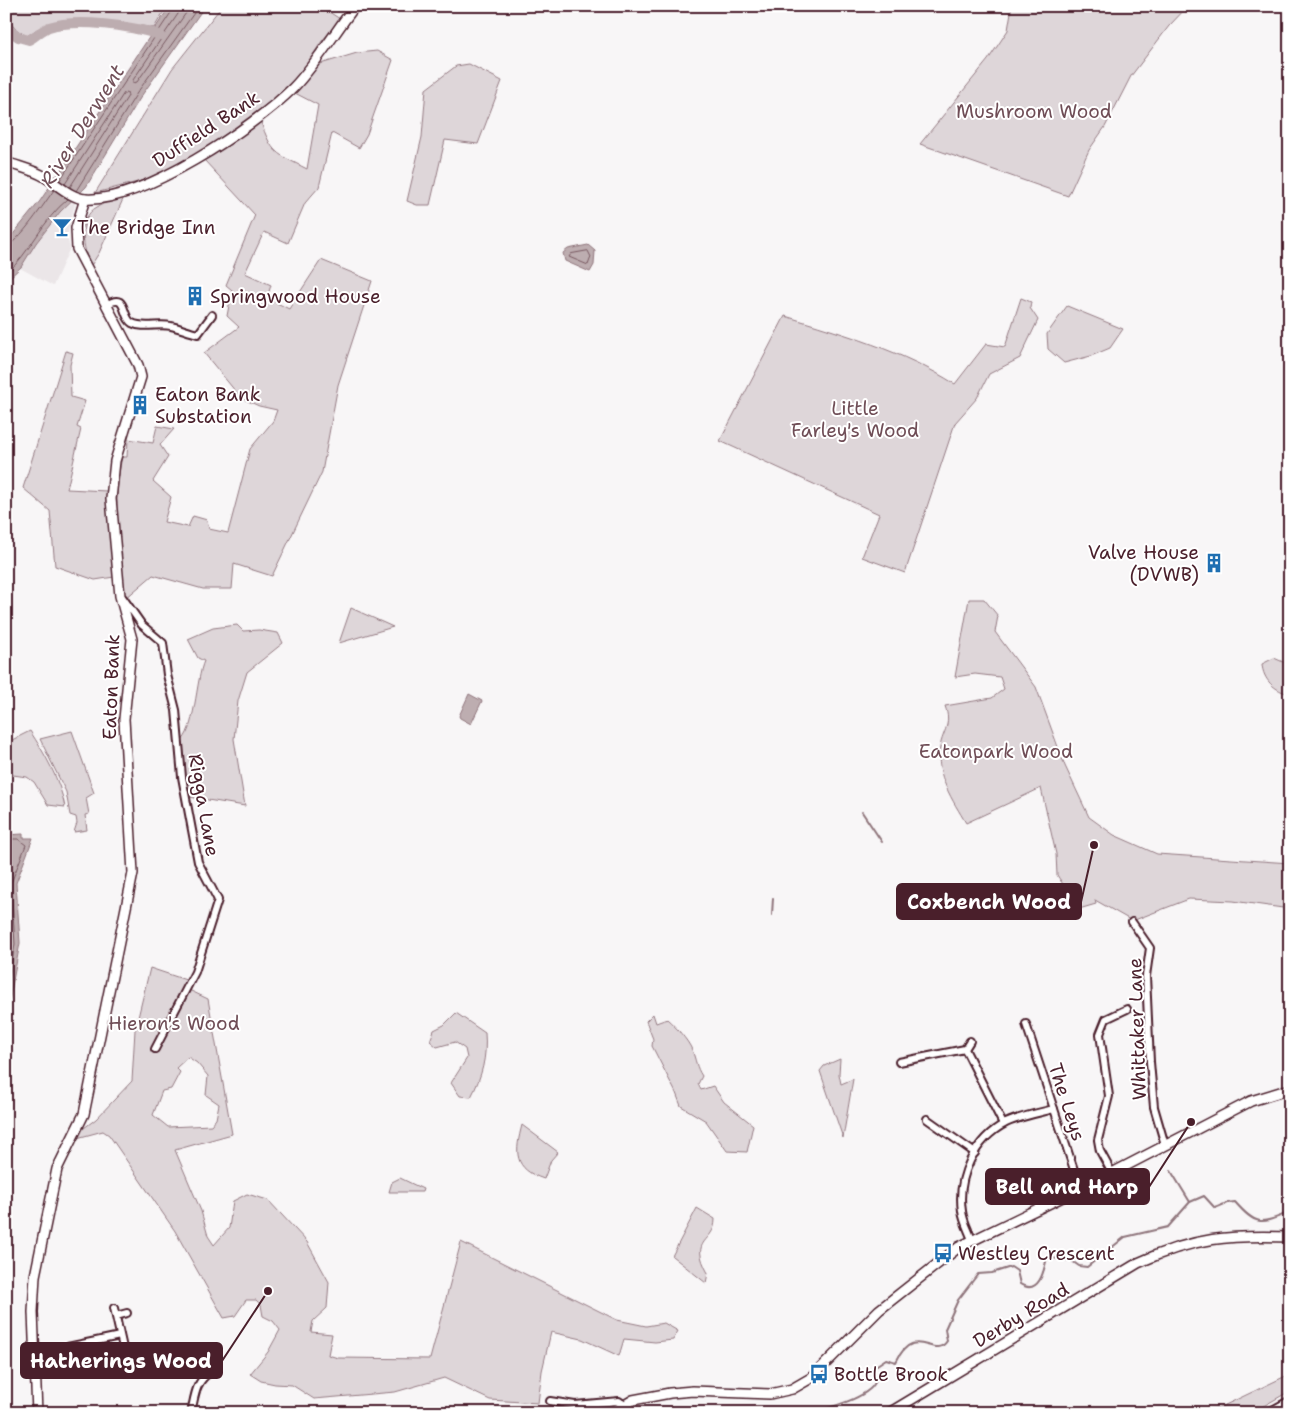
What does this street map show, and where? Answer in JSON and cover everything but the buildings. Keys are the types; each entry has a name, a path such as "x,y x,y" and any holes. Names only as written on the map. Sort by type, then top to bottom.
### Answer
{"highway":[{"path":"1272,1413 1290,1403"}],"street":[{"name":"Duffield Bank","path":"81,198 122,193 149,185 194,161 228,139 293,88 355,6"},
{"path":"6,162 45,176 81,198 75,243 106,305 113,301 120,303 124,307 128,320 134,324 171,326 198,334 212,315"},
{"name":"Eaton Bank","path":"37,1413 34,1354 34,1292 38,1260 58,1169 64,1152 81,1123 133,873 124,719 132,640 120,596 112,524 112,484 119,446 141,379 138,365 106,305"},
{"name":"Rigga Lane","path":"120,596 142,625 163,643 167,676 176,710 182,777 198,862 218,900 195,972 155,1049"},
{"name":"Whittaker Lane","path":"1132,922 1150,948 1146,976 1150,1062 1154,1107 1165,1146"},
{"path":"1112,1173 1100,1151 1098,1140 1109,1096 1100,1034 1106,1019 1127,1009"},
{"name":"The Leys","path":"1026,1024 1080,1188"},
{"path":"904,1063 965,1049 970,1041"},
{"path":"965,1049 1003,1124"},
{"path":"612,1413 623,1404 644,1397 678,1392 770,1394 792,1389 811,1378 879,1310 951,1252 972,1240 1112,1173 1259,1097 1290,1088"},
{"path":"972,1240 962,1213 961,1197 963,1180 975,1153 988,1136 1003,1124 1054,1109"},
{"path":"927,1119 975,1153"},
{"name":"Derby Road","path":"889,1413 1138,1263 1164,1251 1220,1237 1290,1237"},
{"path":"114,1308 123,1348"},
{"path":"116,1316 127,1313"},
{"path":"34,1354 120,1336"},
{"path":"191,1413 197,1386 202,1377 211,1372"},
{"path":"550,1401 575,1405 619,1401 623,1404"},
{"path":"556,1413 579,1413"}],"shaded area":[{"path":"73,202 75,204 67,236 70,248 53,286 20,268 36,243 60,212"}],"green space":[{"path":"6,6 167,6 154,28 123,23 102,24 92,20 51,24 37,29 27,36 18,31 9,21"},
{"path":"222,6 320,6 340,19 322,41 301,73 271,101 226,134 192,157 149,179 95,193 172,69"},
{"name":"Mushroom Wood","path":"1012,6 1188,6 1169,26 1131,76 1105,127 1089,150 1068,196 920,144 988,60 1008,30"},
{"path":"377,51 393,60 367,134 359,148 332,133 319,187 305,203 288,243 264,232 245,273 271,285 267,298 289,309 321,260 372,281 338,385 322,472 272,576 234,564 232,589 203,589 153,575 126,598 123,589 118,539 117,490 122,457 127,457 128,439 153,443 157,426 174,429 160,445 168,457 153,481 171,497 164,522 188,527 193,516 207,520 209,529 228,533 250,449 273,421 277,410 259,406 241,398 204,353 239,327 227,316 232,290 226,285 255,215 204,160 260,120 268,140 276,151 307,169 318,105 295,93 317,65 357,53"},
{"path":"469,64 502,81 478,144 445,140 430,205 417,205 407,201 422,137 426,89 456,66"},
{"path":"124,197 99,253 90,267 83,235 86,219 90,212 97,207"},
{"name":"Little Farley's Wood","path":"1021,298 1031,302 1030,308 1038,320 1020,358 989,374 977,398 955,423 905,573 862,557 879,514 720,441 785,316 873,344 915,362 955,384 986,344 1005,347"},
{"path":"1067,306 1123,329 1110,348 1091,356 1064,363 1048,349 1047,334"},
{"path":"66,351 73,353 70,365 71,397 85,401 77,427 81,429 67,489 107,491 114,577 95,580 55,566 50,511 23,488"},
{"name":"Eatonpark Wood","path":"969,599 984,599 998,616 995,632 1036,687 1065,766 1089,817 1114,835 1157,854 1290,863 1290,909 1233,901 1189,899 1132,921 1095,900 1096,904 1079,909 1057,875 1056,854 1041,788 966,823 946,787 940,768 940,747 948,718 945,706 992,698 1004,689 1000,677 975,674 955,677"},
{"path":"351,608 393,627 339,643"},
{"path":"237,625 243,631 259,630 278,633 283,643 247,672 238,701 234,739 245,806 189,797 180,742 185,737 189,728 204,661 198,658 188,639 213,628"},
{"path":"1274,658 1290,665 1290,694 1279,690 1267,680 1262,664"},
{"path":"30,731 60,787 65,807 48,805 34,782 27,777 6,774 6,743"},
{"path":"72,731 94,793 86,798 89,814 85,815 87,830 74,832 77,823 76,817 70,815 66,792 40,739"},
{"name":"Hieron's Wood","path":"150,968 192,982 189,990 208,999 232,1134 175,1150 201,1211 208,1236 214,1245 229,1228 233,1201 247,1194 268,1200 307,1242 329,1282 327,1308 313,1321 311,1332 332,1334 328,1355 338,1358 430,1359 461,1242 617,1320 646,1326 664,1323 678,1331 673,1340 655,1342 624,1339 619,1356 582,1339 551,1332 542,1371 538,1403 490,1400 444,1378 395,1392 314,1399 292,1385 261,1381 250,1374 268,1352 280,1330 273,1321 263,1316 261,1305 256,1300 246,1300 235,1316 224,1318 175,1231 109,1135 103,1131 77,1138 82,1127 84,1128 96,1119 132,1081 135,1030","holes":["188,1057 197,1063 208,1076 206,1095 219,1104 216,1119 211,1125 168,1127 153,1115 162,1091 171,1089 180,1072 176,1068"]},
{"path":"456,1013 485,1033 483,1066 471,1097 460,1096 451,1083 467,1058 465,1049 455,1042 437,1047 430,1041 434,1030 444,1025"},
{"path":"653,1014 656,1023 667,1019 688,1042 702,1076 698,1084 701,1090 713,1086 724,1102 753,1125 747,1152 727,1151 706,1121 681,1106 652,1046 653,1039 646,1021"},
{"path":"840,1059 839,1074 841,1084 853,1079 843,1138 820,1071 824,1066"},
{"path":"522,1125 558,1152 551,1160 544,1179 526,1170 519,1158 518,1143"},
{"path":"400,1178 423,1189 422,1192 389,1192 392,1182"},
{"path":"697,1208 715,1219 711,1233 701,1247 703,1261 708,1273 706,1283 672,1256"},
{"path":"1290,1374 1290,1391 1251,1413 1166,1413 1219,1408"}],"water":[{"path":"170,6 205,6 142,95 86,187 60,212 36,243 21,267 6,281 6,243 40,201"},
{"path":"588,245 595,251 594,265 590,272 565,261 563,253 568,249"},
{"path":"469,694 482,701 471,724 459,716"},
{"path":"23,834 23,838 33,838 16,883 20,943 6,1019 6,835"}],"waterway":[{"path":"6,27 18,37 29,40 49,27 74,23 120,26 160,35"},
{"path":"862,812 882,842"},
{"path":"772,915 773,898"},
{"path":"1171,1171 1190,1202"},
{"name":"Bottle Brook","path":"811,1413 848,1401 866,1392 876,1380 873,1373 874,1367 886,1359 896,1362 903,1350 910,1345 917,1343 936,1347 942,1346 947,1341 945,1329 958,1300 978,1274 992,1273 1011,1267 1017,1271 1020,1284 1032,1287 1040,1280 1047,1257 1072,1261 1079,1266 1087,1267 1125,1237 1168,1227 1190,1202 1204,1196 1215,1208 1235,1202 1249,1216 1260,1221 1266,1221 1290,1212"},
{"name":"Bottle Brook","path":"654,1413 656,1411 659,1413"}],"place":[{"name":"The Bridge Inn","path":"62,227"},
{"name":"Springwood House","path":"195,296"},
{"name":"Eaton Bank Substation","path":"140,405"},
{"name":"Valve House (DVWB)","path":"1214,563"},
{"name":"Coxbench Wood","path":"1094,845"},
{"name":"Bell and Harp","path":"1191,1122"},
{"name":"Westley Crescent","path":"943,1253"},
{"name":"Hatherings Wood","path":"268,1291"},
{"name":"Bottle Brook","path":"819,1374"}],"water label":[{"name":"River Derwent","path":"82,126"}]}
